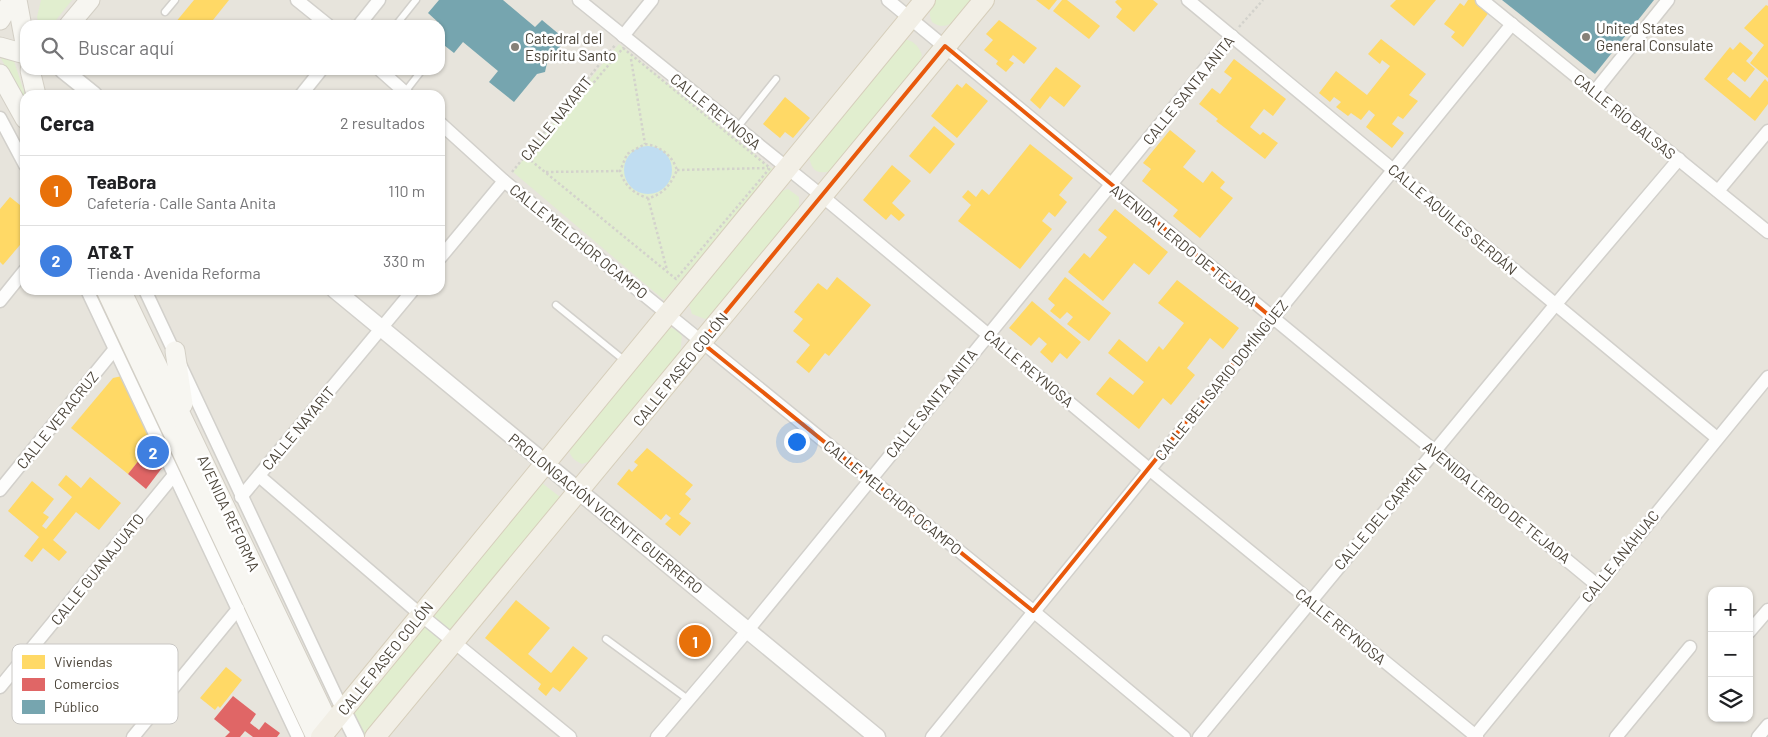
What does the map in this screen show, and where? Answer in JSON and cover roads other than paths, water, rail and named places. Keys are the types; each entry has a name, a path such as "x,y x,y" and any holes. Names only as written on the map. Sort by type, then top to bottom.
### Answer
{"main road":[{"path":"0,20 12,0"},
{"path":"17,0 22,20"},
{"path":"73,20 90,0"},
{"name":"CALLE PASEO COLÓN","path":"329,730 626,362 668,314 778,168 925,0"},
{"name":"CALLE PASEO COLÓN","path":"375,737 984,0"},
{"path":"0,47 20,53"},
{"path":"0,74 20,110"},
{"name":"AVENIDA REFORMA","path":"109,295 329,730"},
{"name":"AVENIDA REFORMA","path":"123,295 186,423 329,730"},
{"path":"175,352 186,423"}],"street":[{"path":"297,0 322,20"},
{"path":"362,20 379,0"},
{"name":"CALLE REYNOSA","path":"579,0 737,128 778,168 822,196 1149,469 1475,736"},
{"path":"623,36 652,0"},
{"name":"AVENIDA LERDO DE TEJADA","path":"888,0 1597,585"},
{"name":"CALLE AQUILES SERDÁN","path":"1188,0 1718,438"},
{"name":"CALLE RÍO BALSAS","path":"1482,0 1768,232"},
{"path":"1595,90 1668,0"},
{"name":"CALLE BELISARIO DOMÍNGUEZ","path":"932,737 1271,317 1512,24"},
{"name":"CALLE SANTA ANITA","path":"657,737 748,630 1232,36"},
{"path":"69,75 88,90"},
{"path":"305,90 318,75"},
{"path":"386,75 402,90"},
{"path":"0,118 20,156"},
{"name":"CALLE MELCHOR OCAMPO","path":"445,128 504,181 1033,611 1184,737"},
{"path":"1718,191 1768,131"},
{"name":"CALLE DEL CARMEN","path":"1199,737 1556,304 1679,159"},
{"path":"445,252 504,181"},
{"path":"0,300 20,276"},
{"path":"89,295 298,737"},
{"name":"AVENIDA REFORMA","path":"147,295 242,497 329,730 356,737"},
{"name":"PROLONGACIÓN VICENTE GUERRERO","path":"341,295 877,737"},
{"name":"CALLE NAYARIT","path":"242,497 409,295"},
{"name":"CALLE VERACRUZ","path":"0,490 114,350"},
{"name":"CALLE ANÁHUAC","path":"1475,736 1768,377"},
{"name":"CALLE GUANAJUATO","path":"35,644 174,475"},
{"path":"259,476 421,615 570,737"},
{"path":"178,682 238,609"},
{"path":"1753,627 1768,610"},
{"path":"1616,737 1690,648"},
{"name":"CALLE GUANAJUATO","path":"0,687 12,672"},
{"path":"133,737 144,724"},
{"path":"1758,737 1768,725"}],"lane":[{"path":"165,12 175,0"},
{"path":"400,20 416,0"},
{"path":"410,90 419,75"},
{"path":"737,128 776,79"},
{"path":"556,305 626,362"},
{"path":"606,639 689,700"}],"water":[{"path":"648,146 657,148 665,153 670,161 672,170 670,179 665,187 657,192 648,194 639,192 631,187 626,179 624,170 626,161 631,153 639,148"}],"place":[{"name":"United States General Consulate","path":"1586,37"},
{"name":"Catedral del Espíritu Santo","path":"515,47"},
{"name":"AT&T","path":"153,452"},
{"name":"TeaBora","path":"695,641"}]}
